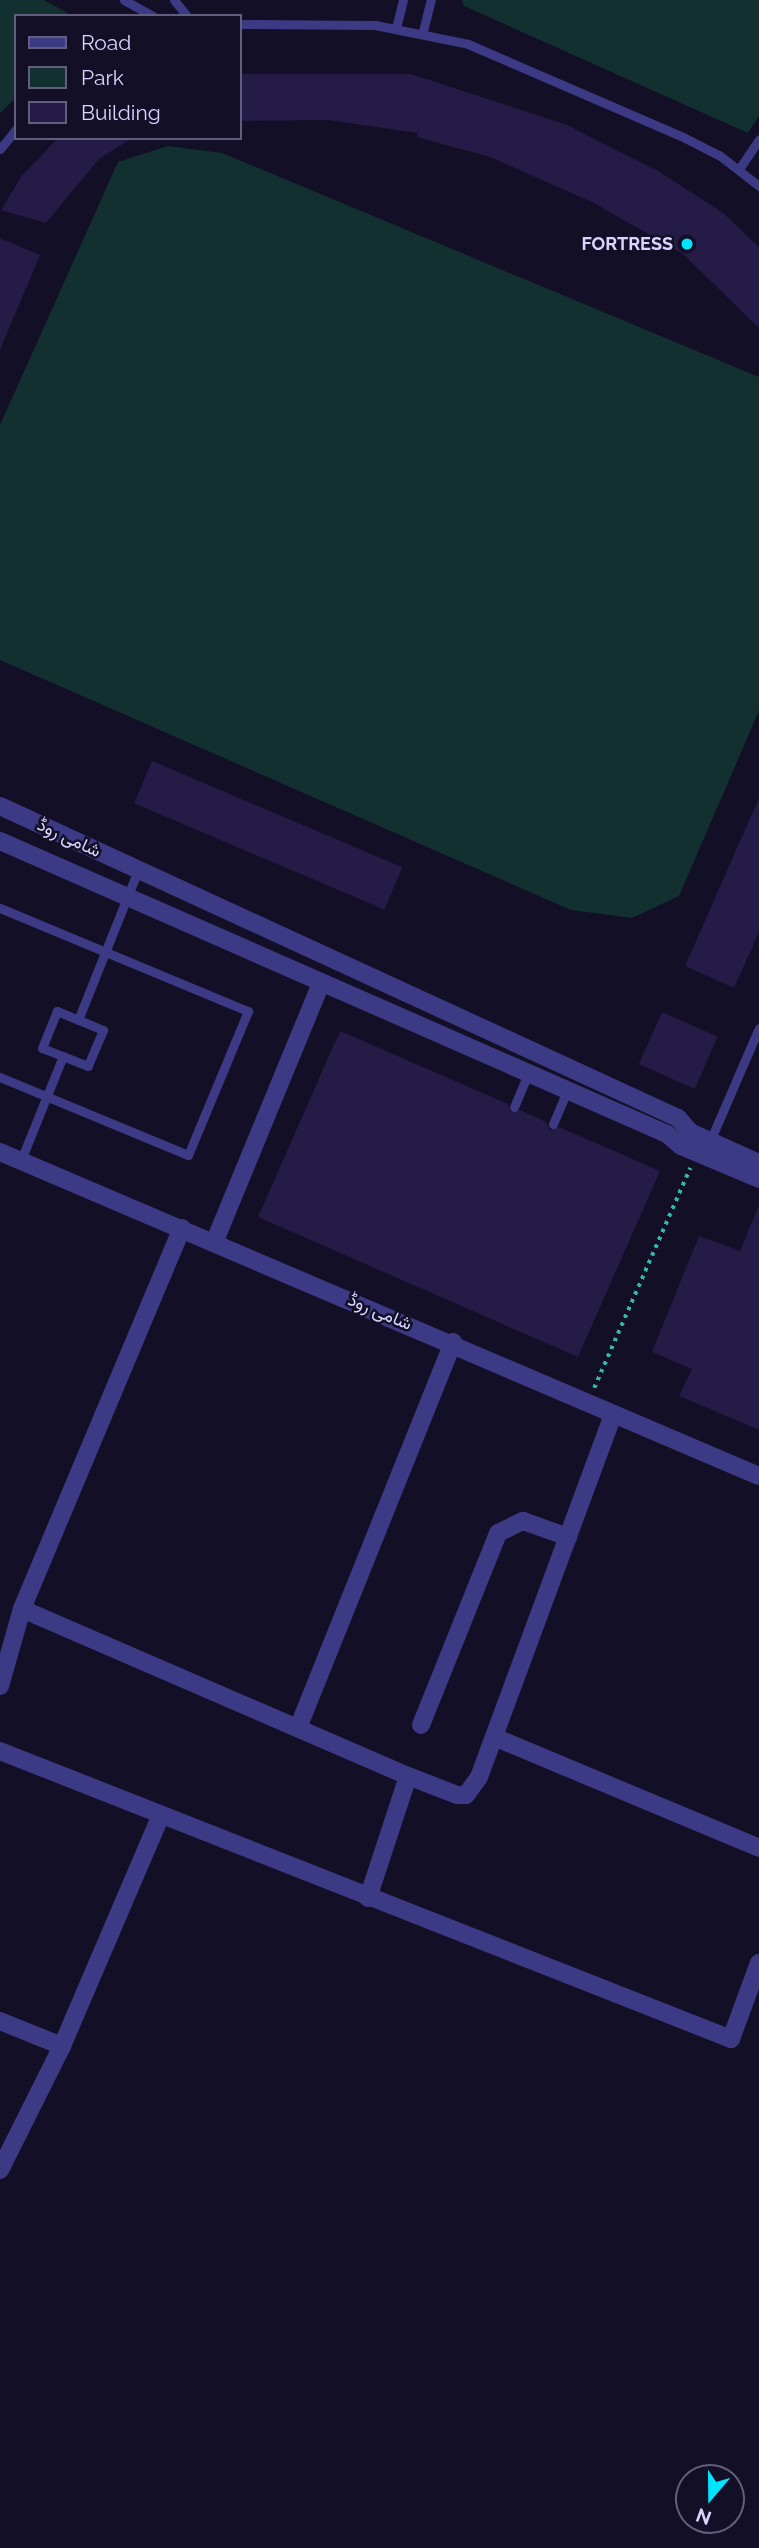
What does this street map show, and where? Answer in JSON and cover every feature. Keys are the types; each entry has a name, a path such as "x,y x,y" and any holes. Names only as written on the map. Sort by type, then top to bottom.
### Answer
{"street":[{"name":"شامی روڈ","path":"0,806 678,1118 703,1147 759,1179"},
{"path":"0,819 14,825 41,825"},
{"name":"شامی روڈ","path":"0,841 388,1014 667,1134 759,1163"},
{"path":"214,1242 321,984"},
{"path":"388,1014 397,991"},
{"name":"شامی روڈ","path":"0,1152 453,1342 759,1476"},
{"path":"0,1686 22,1609 182,1228"},
{"path":"298,1728 453,1342"},
{"path":"22,1609 408,1776 466,1795 479,1777 613,1414"},
{"path":"421,1725 498,1533 523,1521 568,1537"},
{"path":"494,1737 759,1848"},
{"path":"0,1751 160,1817 731,2039 759,1963"},
{"path":"368,1898 408,1776"},
{"path":"0,2169 62,2046 160,1817"},
{"path":"0,2021 62,2046"}],"lane":[{"path":"124,0 149,14"},
{"path":"174,0 185,14"},
{"path":"396,28 403,0"},
{"path":"422,31 431,0"},
{"path":"242,24 422,31 521,64 685,138 738,169 759,186"},
{"path":"0,149 14,132"},
{"path":"738,169 759,139"},
{"path":"78,1020 138,870"},
{"path":"0,908 248,1011 188,1155 0,1077"},
{"path":"57,1011 78,1020 103,1030 89,1066 42,1048 57,1011"},
{"path":"703,1147 759,1028"},
{"path":"20,1160 63,1056"},
{"path":"514,1107 528,1074"},
{"path":"553,1124 567,1091"}],"path":[{"path":"588,1403 703,1147"}],"green space":[{"path":"0,0 44,0 69,14 14,14 14,100 0,113"},
{"path":"462,0 759,0 759,116 748,133 464,6"},
{"path":"168,146 222,153 759,377 759,711 679,896 632,918 571,910 0,660 0,425 118,162"}],"building":[{"path":"242,74 411,74 567,125 658,171 722,212 759,247 759,328 683,254 594,203 490,157 417,137 418,133 328,120 242,121"},
{"path":"56,140 129,140 99,159 46,223 1,210 21,177"},
{"path":"0,238 40,255 0,350"},
{"path":"152,761 402,867 384,910 134,803"},
{"path":"759,798 759,932 734,988 685,966"},
{"path":"662,1012 718,1037 695,1089 639,1064"},
{"path":"340,1031 508,1104 511,1113 520,1110 546,1122 550,1130 559,1127 660,1171 578,1357 258,1217"},
{"path":"758,1207 759,1430 679,1396 692,1369 652,1352 699,1236 740,1251"}],"place":[{"name":"FORTRESS","path":"687,244"}]}
